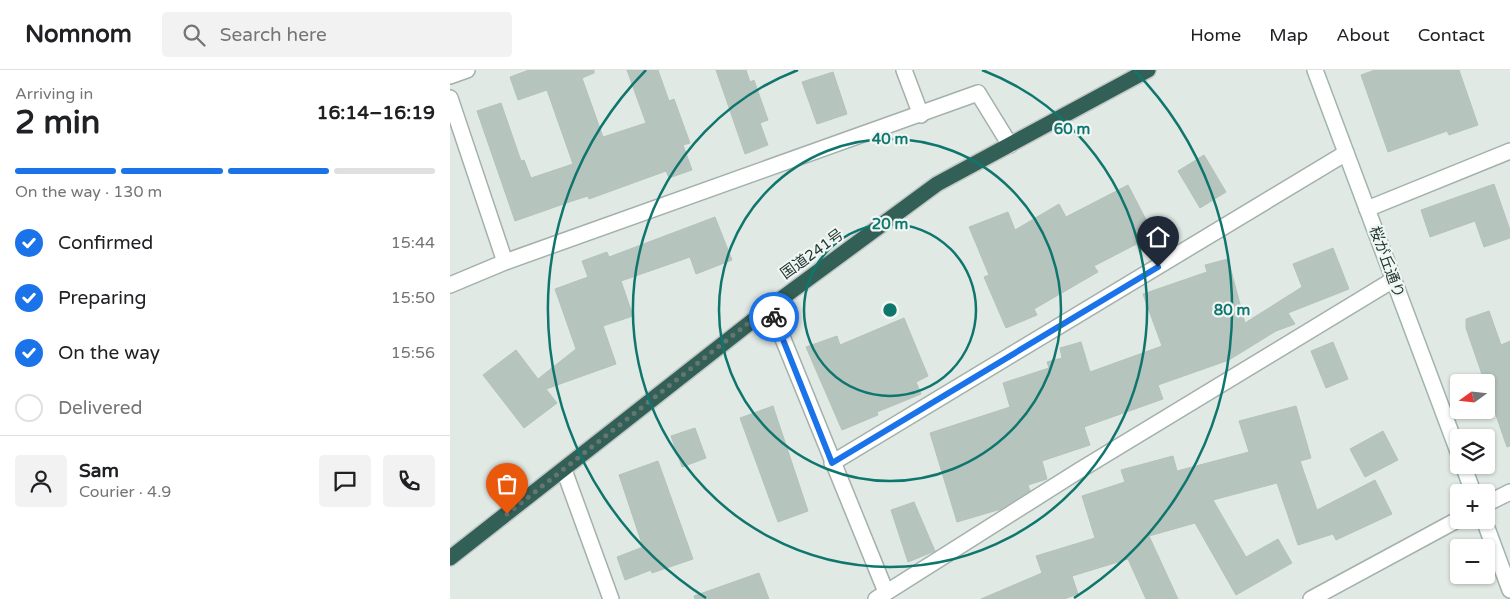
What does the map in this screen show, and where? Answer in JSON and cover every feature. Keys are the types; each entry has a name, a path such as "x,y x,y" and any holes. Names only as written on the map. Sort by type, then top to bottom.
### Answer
{"highway":[{"name":"国道241号","path":"450,558 770,306 937,184 1148,70"}],"street":[{"path":"450,76 467,70"},
{"path":"904,70 920,115"},
{"name":"桜が丘通り","path":"1315,70 1450,430"},
{"path":"450,285 505,262 978,93 1010,145"},
{"path":"450,98 505,262"},
{"path":"1367,209 1510,151"},
{"path":"832,463 1346,153"},
{"path":"770,306 832,463 881,596 1080,470 1393,280"},
{"path":"564,470 611,599"},
{"path":"1495,500 1510,492"},
{"path":"1311,599 1450,524"},
{"path":"1487,529 1510,590"}],"building":[{"path":"529,70 594,70 594,73 582,78 603,137 646,123 627,70 658,70 669,101 674,99 690,143 683,145 692,170 669,178 666,171 589,199 588,196 515,221 477,111 501,103 521,161 524,160 531,178 573,164 547,90 518,100 510,77"},
{"path":"716,70 746,70 750,82 754,80 768,120 760,123 768,145 745,154"},
{"path":"1375,70 1459,70 1478,125 1449,135 1447,131 1388,152 1361,75"},
{"path":"833,72 847,114 817,124 802,82"},
{"path":"1204,155 1226,192 1200,208 1178,171"},
{"path":"1494,184 1510,230 1510,238 1484,247 1475,221 1430,237 1421,210"},
{"path":"1128,185 1154,235 1094,266 1098,272 1034,309 1037,315 1006,328 984,277 989,275 969,227 1008,212 1015,230 1059,204 1066,217"},
{"path":"715,217 732,260 696,274 690,257 621,281 633,316 603,326 616,364 546,389 557,403 524,428 483,375 516,350 538,379 576,349 555,289 588,277 582,261 607,252 609,257"},
{"path":"1333,248 1349,289 1288,313 1295,324 1276,331 1229,360 1158,385 1163,399 1084,427 1090,445 1042,461 1047,479 1028,485 1030,491 1001,509 957,522 930,433 1010,407 1003,383 1049,368 1047,362 1062,358 1060,348 1081,342 1090,372 1162,346 1143,294 1207,272 1205,265 1228,259 1245,323 1302,287 1293,264"},
{"path":"1489,311 1501,345 1510,341 1510,446 1507,447 1495,412 1495,374 1482,374 1466,328 1466,319"},
{"path":"904,318 928,376 916,382 921,394 877,412 878,415 842,430 806,347 837,336 840,345"},
{"path":"1333,342 1348,379 1326,388 1311,351"},
{"path":"773,406 808,511 778,522 740,418"},
{"path":"1296,406 1311,458 1300,461 1317,510 1375,480 1392,514 1336,540 1333,534 1298,545 1277,483 1213,500 1246,557 1278,539 1292,563 1236,595 1195,523 1149,536 1178,599 1146,599 1128,559 1072,576 1078,594 1064,599 981,599 1042,573 1036,556 1095,538 1082,496 1125,482 1121,470 1173,456 1177,471 1249,452 1239,421"},
{"path":"695,428 706,458 682,467 671,436"},
{"path":"1383,431 1398,460 1365,477 1350,449"},
{"path":"658,461 693,559 652,573 651,570 625,580 617,557 643,547 619,475"},
{"path":"914,502 935,551 908,562 891,510"},
{"path":"759,573 769,599 695,599 694,596"}],"way so far":[{"path":"507,514 770,306 774,317"}],"route":[{"path":"774,317 832,463 1158,267"}]}
